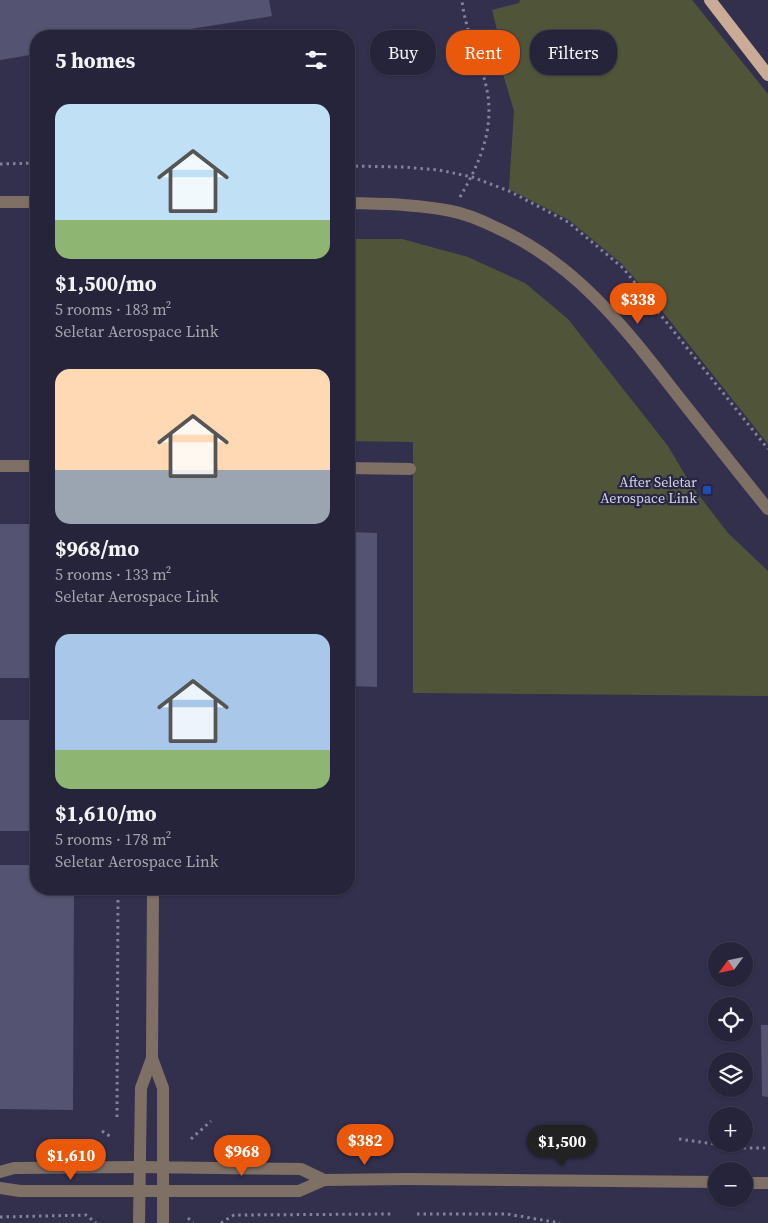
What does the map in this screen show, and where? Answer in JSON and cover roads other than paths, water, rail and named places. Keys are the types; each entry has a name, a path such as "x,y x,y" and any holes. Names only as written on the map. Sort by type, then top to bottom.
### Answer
{"main road":[{"path":"710,0 768,76"}],"street":[{"path":"0,202 30,202"},
{"path":"355,203 400,204 452,211 482,221 524,240 568,272 602,304 652,362 768,509"},
{"path":"0,466 30,466"},
{"path":"355,468 410,469"},
{"path":"139,1223 141,1088 152,1058 153,895"},
{"path":"152,1058 163,1088 163,1223"},
{"path":"0,1172 14,1168 140,1166 301,1169 324,1180"},
{"path":"0,1188 20,1191 299,1191 324,1180 708,1182"},
{"path":"753,1183 768,1183"}],"place":[{"name":"After Seletar Aerospace Link","path":"707,490"}]}
